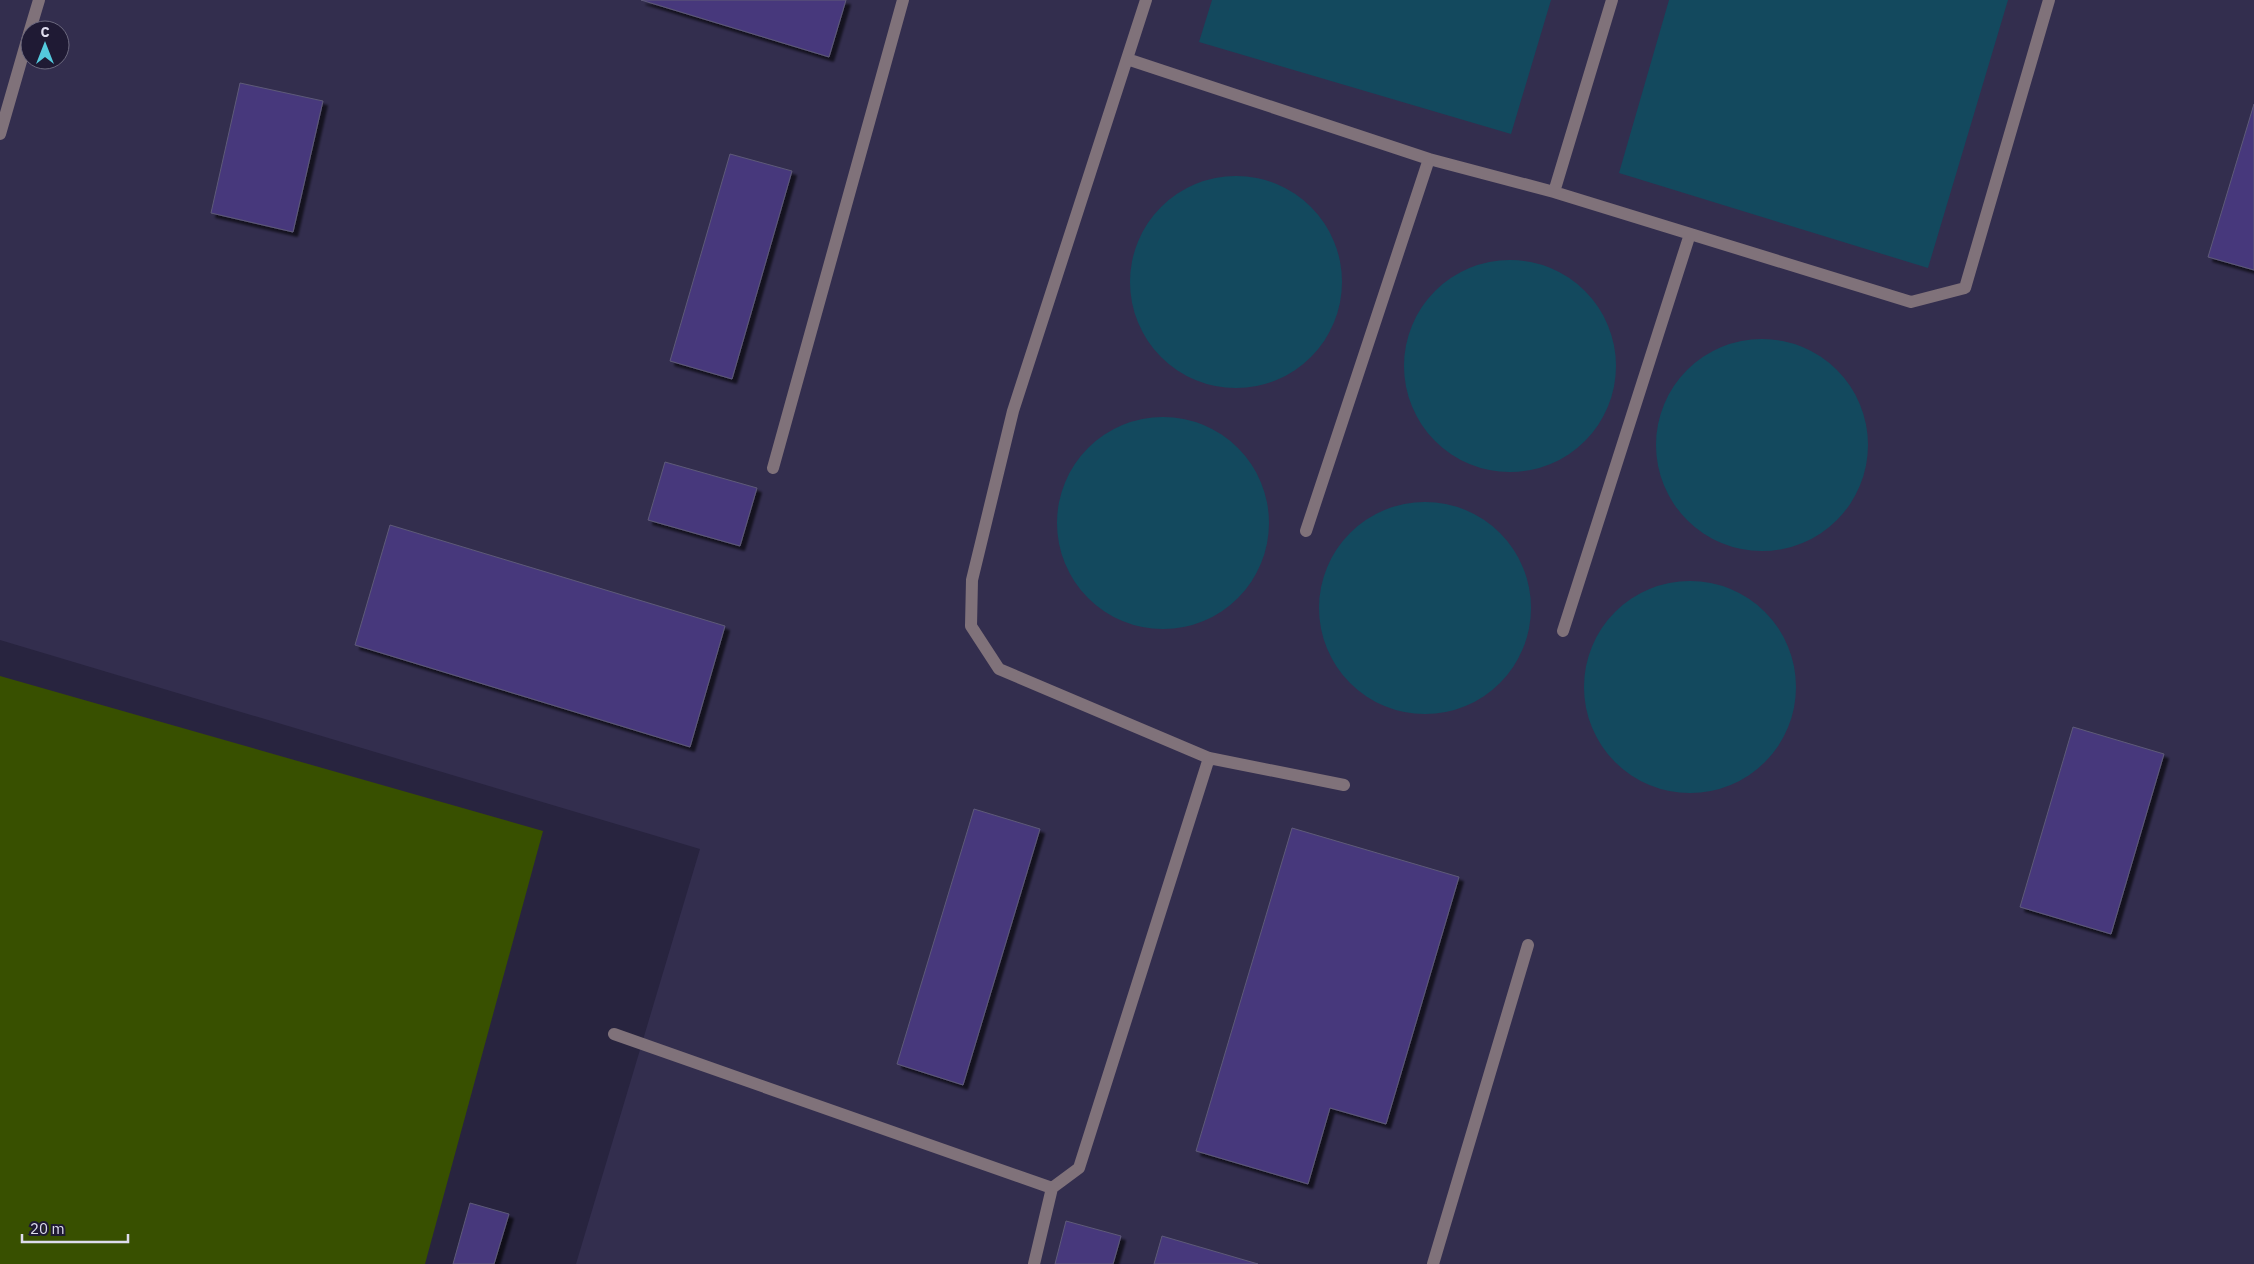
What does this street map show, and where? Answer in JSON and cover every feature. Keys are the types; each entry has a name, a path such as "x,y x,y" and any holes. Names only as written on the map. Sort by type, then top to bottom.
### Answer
{"lane":[{"path":"33,20 39,0"},
{"path":"773,468 903,0"},
{"path":"1146,0 1013,411 972,580 971,626 999,669 1209,758 1344,785"},
{"path":"1554,192 1612,0"},
{"path":"1127,59 1429,159 1554,192 1911,302 1965,288 2049,0"},
{"path":"0,134 20,65"},
{"path":"1306,531 1429,159"},
{"path":"1564,631 1690,234"},
{"path":"1034,1264 1052,1188 1079,1168 1209,758"},
{"path":"1433,1264 1528,945"},
{"path":"614,1034 1052,1188"}],"shaded area":[{"path":"0,0 2254,0 2254,1264 576,1264 700,849 0,640"}],"green space":[{"path":"0,676 543,831 425,1264 0,1264"}],"water":[{"path":"1212,0 1551,0 1511,134 1199,42"},
{"path":"1669,0 2008,0 1928,268 1619,173"},
{"path":"1236,176 1257,178 1276,184 1295,194 1311,207 1324,223 1334,242 1340,261 1342,282 1340,303 1334,322 1324,341 1311,357 1295,370 1276,380 1257,386 1236,388 1215,386 1196,380 1177,370 1161,357 1148,341 1138,322 1132,303 1130,282 1132,261 1138,242 1148,223 1161,207 1177,194 1196,184 1215,178"},
{"path":"1510,260 1531,262 1550,268 1569,278 1585,291 1598,307 1608,326 1614,345 1616,366 1614,387 1608,406 1598,425 1585,441 1569,454 1550,464 1531,470 1510,472 1489,470 1470,464 1451,454 1435,441 1422,425 1412,406 1406,387 1404,366 1406,345 1412,326 1422,307 1435,291 1451,278 1470,268 1489,262"},
{"path":"1762,339 1783,341 1802,347 1821,357 1837,370 1850,386 1860,405 1866,424 1868,445 1866,466 1860,485 1850,504 1837,520 1821,533 1802,543 1783,549 1762,551 1741,549 1722,543 1703,533 1687,520 1674,504 1664,485 1658,466 1656,445 1658,424 1664,405 1674,386 1687,370 1703,357 1722,347 1741,341"},
{"path":"1163,417 1184,419 1203,425 1222,435 1238,448 1251,464 1261,483 1267,502 1269,523 1267,544 1261,563 1251,582 1238,598 1222,611 1203,621 1184,627 1163,629 1142,627 1123,621 1104,611 1088,598 1075,582 1065,563 1059,544 1057,523 1059,502 1065,483 1075,464 1088,448 1104,435 1123,425 1142,419"},
{"path":"1425,502 1446,504 1465,510 1484,520 1500,533 1513,549 1523,568 1529,587 1531,608 1529,629 1523,648 1513,667 1500,683 1484,696 1465,706 1446,712 1425,714 1404,712 1385,706 1366,696 1350,683 1337,667 1327,648 1321,629 1319,608 1321,587 1327,568 1337,549 1350,533 1366,520 1385,510 1404,504"},
{"path":"1690,581 1711,583 1730,589 1749,599 1765,612 1778,628 1788,647 1794,666 1796,687 1794,708 1788,727 1778,746 1765,762 1749,775 1730,785 1711,791 1690,793 1669,791 1650,785 1631,775 1615,762 1602,746 1592,727 1586,708 1584,687 1586,666 1592,647 1602,628 1615,612 1631,599 1650,589 1669,583"}],"building":[{"path":"641,0 846,0 829,57"},
{"path":"240,83 323,101 293,232 211,213"},
{"path":"2254,104 2254,270 2208,257"},
{"path":"730,154 792,171 732,379 670,361"},
{"path":"665,462 757,488 740,546 648,520"},
{"path":"390,525 725,626 690,747 355,645"},
{"path":"2073,727 2164,754 2111,934 2020,907"},
{"path":"974,809 1040,829 963,1085 897,1064"},
{"path":"1292,828 1459,877 1386,1124 1330,1108 1308,1184 1196,1151"},
{"path":"470,1203 509,1214 494,1264 453,1264"},
{"path":"1066,1221 1121,1236 1113,1264 1055,1264"},
{"path":"1162,1236 1258,1264 1154,1264"}]}
